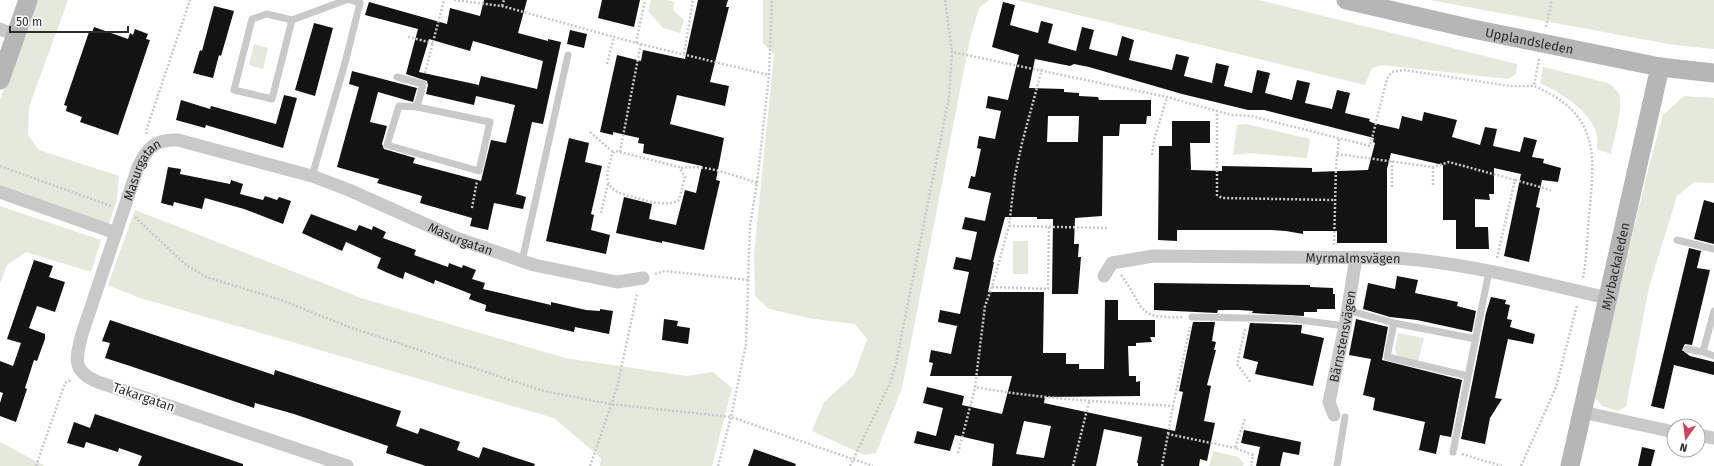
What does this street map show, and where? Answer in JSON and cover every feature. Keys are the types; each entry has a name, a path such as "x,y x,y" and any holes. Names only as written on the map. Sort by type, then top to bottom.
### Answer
{"street":[{"path":"0,80 8,32 28,0"},
{"name":"Upplandsleden","path":"1346,0 1468,28 1660,67 1714,73"},
{"name":"Myrbackaleden","path":"1570,466 1660,67"},
{"name":"Masurgatan","path":"116,233 140,163 146,152 152,146 167,140 178,140 312,176 349,190 456,238 522,261 618,282 643,278"},
{"path":"0,192 116,233 77,353 77,361 82,373"},
{"name":"Myrmalmsvägen","path":"1112,263 1153,256 1431,260 1607,298"},
{"name":"Bärnstensvägen","path":"1340,416 1329,402 1345,326 1356,258"},
{"path":"1104,276 1112,263"},
{"name":"Takargatan","path":"82,373 98,382 347,466"},
{"path":"1582,412 1666,430"}],"lane":[{"path":"292,20 272,99 234,90 252,19 266,14 292,20 346,0"},
{"path":"312,176 345,63 360,3 350,0"},
{"path":"522,261 568,55"},
{"path":"397,77 423,84 417,107"},
{"path":"399,106 417,107 490,122 479,172 387,145 399,106"},
{"path":"1677,240 1714,249"},
{"path":"1453,452 1476,339 1492,272"},
{"path":"1347,310 1394,323 1476,339"},
{"path":"1703,352 1714,311"},
{"path":"1192,317 1292,319 1345,326"},
{"path":"1394,323 1387,357 1468,376"},
{"path":"1687,349 1714,356"},
{"path":"1337,466 1340,416"}],"path":[{"path":"152,146 146,131 190,0"},
{"path":"423,84 444,0"},
{"path":"454,0 502,6 614,37 768,76"},
{"path":"502,6 504,0"},
{"path":"636,42 645,0"},
{"path":"684,54 693,0"},
{"path":"718,466 731,417 746,344 750,225 757,183 768,76 772,0"},
{"path":"850,466 852,459 890,383 896,363 949,97 952,52 945,0"},
{"path":"408,37 433,43"},
{"path":"607,64 614,37"},
{"path":"620,152 641,43"},
{"path":"952,52 1042,69 1167,97 1231,115 1251,116 1340,137 1370,146 1387,80 1392,72 1404,70 1510,86 1534,86 1567,106 1582,122 1590,139 1594,158 1584,274 1556,387 1521,466"},
{"path":"958,453 975,388 985,306 992,287 1009,226 1015,175 1042,69"},
{"path":"1534,86 1537,70"},
{"path":"1152,156 1154,141 1167,97"},
{"path":"1217,110 1217,195 1222,198 1334,200"},
{"path":"590,132 613,152 620,152 680,168 703,167 718,170 757,183"},
{"path":"1334,258 1334,200 1337,154 1340,137"},
{"path":"613,152 606,177 612,190 665,204 674,204 679,200 684,177 680,168"},
{"path":"1337,154 1433,167 1449,162 1551,190"},
{"path":"1392,162 1392,187"},
{"path":"0,166 124,210 136,217 186,265 206,277 281,300 349,327 544,391 610,404 731,417 873,466"},
{"path":"1433,167 1433,186"},
{"path":"472,208 479,172"},
{"path":"1492,272 1515,180"},
{"path":"601,213 608,182"},
{"path":"1009,226 1107,228"},
{"path":"992,287 1048,289 1049,226"},
{"path":"1112,263 1131,288 1141,308 1150,315 1161,318 1192,317 1172,406 1162,466"},
{"path":"590,466 610,404 617,388 635,298 643,278 666,271 749,280"},
{"path":"1248,317 1237,364 1251,384"},
{"path":"36,466 65,383 82,373"},
{"path":"975,388 1013,394 1089,402 1172,406"},
{"path":"1074,466 1089,402"},
{"path":"1235,448 1244,419"},
{"path":"1168,434 1235,448 1253,455 1251,466"},
{"path":"1453,452 1502,466"}],"shaded area":[{"path":"37,0 68,0 29,107 28,135 39,150 119,176 117,200 109,224 0,186 0,100"},
{"path":"651,0 666,0 674,2 673,10 684,20 680,33 663,28 648,11"},
{"path":"763,0 989,0 979,8 970,39 902,388 876,453 864,455 812,431 824,402 854,375 867,339 855,324 814,319 769,309 755,296 754,254 774,54 763,43"},
{"path":"1017,0 1259,0 1517,64 1516,74 1508,79 1382,65 1372,68 1365,85"},
{"path":"1430,0 1714,0 1714,49 1674,45"},
{"path":"254,44 268,48 263,69 249,65"},
{"path":"1543,67 1608,83 1617,91 1620,97 1620,109 1611,154 1597,149 1597,138 1594,127 1582,111 1566,97 1540,83"},
{"path":"1684,96 1714,98 1714,183 1694,182 1677,196 1649,287 1626,406 1618,411 1602,406 1594,396 1650,162 1663,115"},
{"path":"1246,124 1310,139 1307,158 1251,153 1233,155 1237,125"},
{"path":"0,206 101,240 91,272 26,252 7,265 0,284"},
{"path":"135,210 361,298 565,358 687,376 713,372 732,388 712,466 600,466 601,458 554,418 140,298 108,285"},
{"path":"1013,241 1028,241 1028,274 1013,274"},
{"path":"1398,333 1424,338 1418,362 1398,358 1395,350"},
{"path":"0,442 45,466 0,466"},
{"path":"1213,451 1238,457 1244,463 1243,466 1209,466"}],"building":[{"path":"484,0 527,0 518,33 548,41 548,39 561,42 543,124 532,122 516,194 526,197 523,209 494,203 488,230 470,226 472,218 420,203 422,196 377,183 379,179 337,167 359,87 349,84 352,71 417,88 413,102 378,92 370,122 387,126 382,144 384,149 415,158 413,163 481,181 491,140 506,143 515,105 476,96 474,105 426,94 428,85 427,81 406,74 418,29 365,15 369,2 447,24 450,8 480,16","holes":["429,39 470,51 473,41 543,61 537,89 481,76 479,85 419,72"]},
{"path":"602,0 640,0 634,27 598,18"},
{"path":"698,0 728,0 726,7 729,7 710,82 729,86 725,106 677,95 670,124 724,138 716,180 720,181 704,250 616,233 624,197 652,204 649,219 676,225 685,190 696,193 702,166 643,153 644,144 638,143 639,138 613,132 613,135 600,132 617,55 641,61 643,50 685,59"},
{"path":"1003,2 1015,5 1010,25 1038,33 1041,21 1053,24 1048,43 1076,51 1082,27 1094,30 1089,49 1117,56 1122,36 1134,40 1129,60 1172,70 1176,54 1189,57 1184,76 1212,83 1216,63 1229,66 1224,86 1252,93 1257,70 1270,73 1265,93 1292,100 1297,80 1310,83 1305,103 1332,109 1337,90 1350,93 1345,113 1370,119 1369,121 1373,123 1399,129 1402,116 1422,121 1424,112 1457,120 1452,137 1480,145 1485,127 1497,129 1493,146 1520,152 1524,137 1537,140 1532,157 1544,159 1543,163 1561,168 1558,182 1542,180 1536,207 1540,208 1529,262 1504,256 1521,174 1494,168 1494,194 1489,194 1490,200 1475,199 1475,227 1488,227 1489,249 1456,249 1456,220 1443,220 1443,165 1391,153 1387,169 1387,243 1337,243 1337,231 1303,231 1303,234 1271,230 1177,230 1177,241 1158,240 1159,146 1172,146 1172,121 1210,121 1210,143 1190,143 1191,170 1222,171 1222,166 1312,168 1312,172 1368,170 1375,143 1373,142 1374,138 1264,110 1248,110 1182,94 1089,67 1074,64 1070,66 1035,59 1029,88 1064,89 1064,92 1079,93 1079,96 1098,97 1099,100 1151,100 1151,116 1147,116 1146,124 1120,124 1119,136 1103,136 1102,216 1075,218 1074,244 1079,244 1078,257 1081,257 1078,294 1052,294 1053,219 1037,219 1037,217 1005,217 993,262 988,292 1044,292 1043,353 1066,353 1066,364 1079,364 1079,369 1104,369 1105,300 1118,300 1118,320 1155,320 1155,337 1150,337 1152,342 1136,343 1136,346 1128,346 1129,376 1136,376 1136,382 1140,381 1140,396 1045,397 1044,403 1175,431 1183,392 1179,391 1193,322 1215,322 1212,341 1216,342 1214,350 1216,350 1207,385 1211,386 1204,421 1215,423 1207,461 1200,459 1199,466 1138,466 1137,463 1142,437 1104,429 1096,466 992,466 994,444 955,435 950,451 914,443 917,431 936,436 943,408 923,403 927,387 964,396 962,405 1002,414 1012,376 930,376 933,363 929,362 931,350 951,354 957,326 938,322 940,310 960,314 969,272 953,269 956,257 971,260 977,232 962,229 965,217 985,221 991,193 968,188 971,176 975,177 981,149 977,148 979,136 995,139 1001,111 986,108 988,96 1008,100 1019,55 992,47","holes":["1048,116 1079,116 1078,142 1047,142","1024,421 1051,426 1044,458 1016,454"]},
{"path":"214,6 234,11 213,78 193,73 200,50 202,51"},
{"path":"314,23 333,28 315,96 295,90"},
{"path":"94,27 128,39 130,33 133,35 135,29 148,34 146,39 150,40 118,135 80,122 82,117 66,111 67,106 64,105 89,32 92,33"},
{"path":"570,30 587,34 584,48 567,44"},
{"path":"284,95 297,98 283,148 206,125 205,128 176,120 181,100 210,109 211,106 276,124"},
{"path":"569,138 589,143 585,162 602,166 591,214 594,215 591,230 610,235 606,254 546,241"},
{"path":"168,167 181,169 180,174 230,184 231,180 243,184 240,194 263,200 265,196 277,200 279,197 291,201 283,224 244,209 205,198 202,209 174,202 173,206 161,203"},
{"path":"1704,200 1714,203 1714,244 1694,239"},
{"path":"311,214 356,231 359,225 372,230 373,226 386,232 383,238 416,250 414,255 448,267 449,263 462,268 463,265 476,270 472,279 485,283 483,289 551,305 551,302 586,310 600,311 600,309 613,311 609,334 575,327 574,332 485,311 486,305 469,299 471,294 435,280 434,284 405,272 403,279 388,273 377,268 381,258 346,242 342,251 302,233"},
{"path":"1689,248 1701,251 1697,268 1710,270 1692,345 1685,344 1682,350 1690,356 1714,362 1714,375 1674,365 1664,409 1651,406"},
{"path":"34,260 53,266 49,277 65,282 55,312 37,306 29,328 45,334 45,339 37,361 34,360 25,388 27,389 16,422 0,416 0,403 3,393 0,392 0,361 13,366 21,343 7,339"},
{"path":"1397,276 1418,280 1415,293 1458,302 1457,306 1476,311 1472,332 1417,320 1390,317 1363,309 1368,283 1395,289"},
{"path":"1154,283 1310,285 1310,287 1333,288 1333,294 1335,294 1335,309 1317,309 1317,312 1304,312 1304,316 1252,313 1253,311 1239,310 1218,310 1217,313 1154,310"},
{"path":"1491,297 1506,300 1505,304 1510,305 1507,319 1512,320 1510,327 1535,334 1533,344 1508,339 1495,398 1502,399 1490,418 1485,444 1461,439 1486,313"},
{"path":"664,319 678,321 677,326 690,328 688,344 662,340"},
{"path":"1356,319 1388,327 1382,360 1462,380 1451,437 1440,435 1436,454 1419,450 1425,422 1373,410 1375,398 1363,395 1371,359 1349,355"},
{"path":"110,320 274,375 275,370 401,411 396,426 418,434 420,428 460,442 457,450 479,458 483,447 535,464 534,466 426,466 386,453 388,446 294,414 255,403 254,408 105,358 110,343 102,341"},
{"path":"1250,323 1302,325 1301,333 1324,338 1313,386 1255,374 1258,362 1243,358"},
{"path":"95,414 243,464 243,466 138,466 142,456 119,448 118,452 86,442 84,448 67,443 74,422 90,428"},
{"path":"1244,430 1301,442 1299,455 1283,452 1280,466 1256,466 1260,447 1241,443"},
{"path":"1642,447 1655,450 1651,466 1638,466"},
{"path":"754,449 796,464 795,466 748,466"}]}
